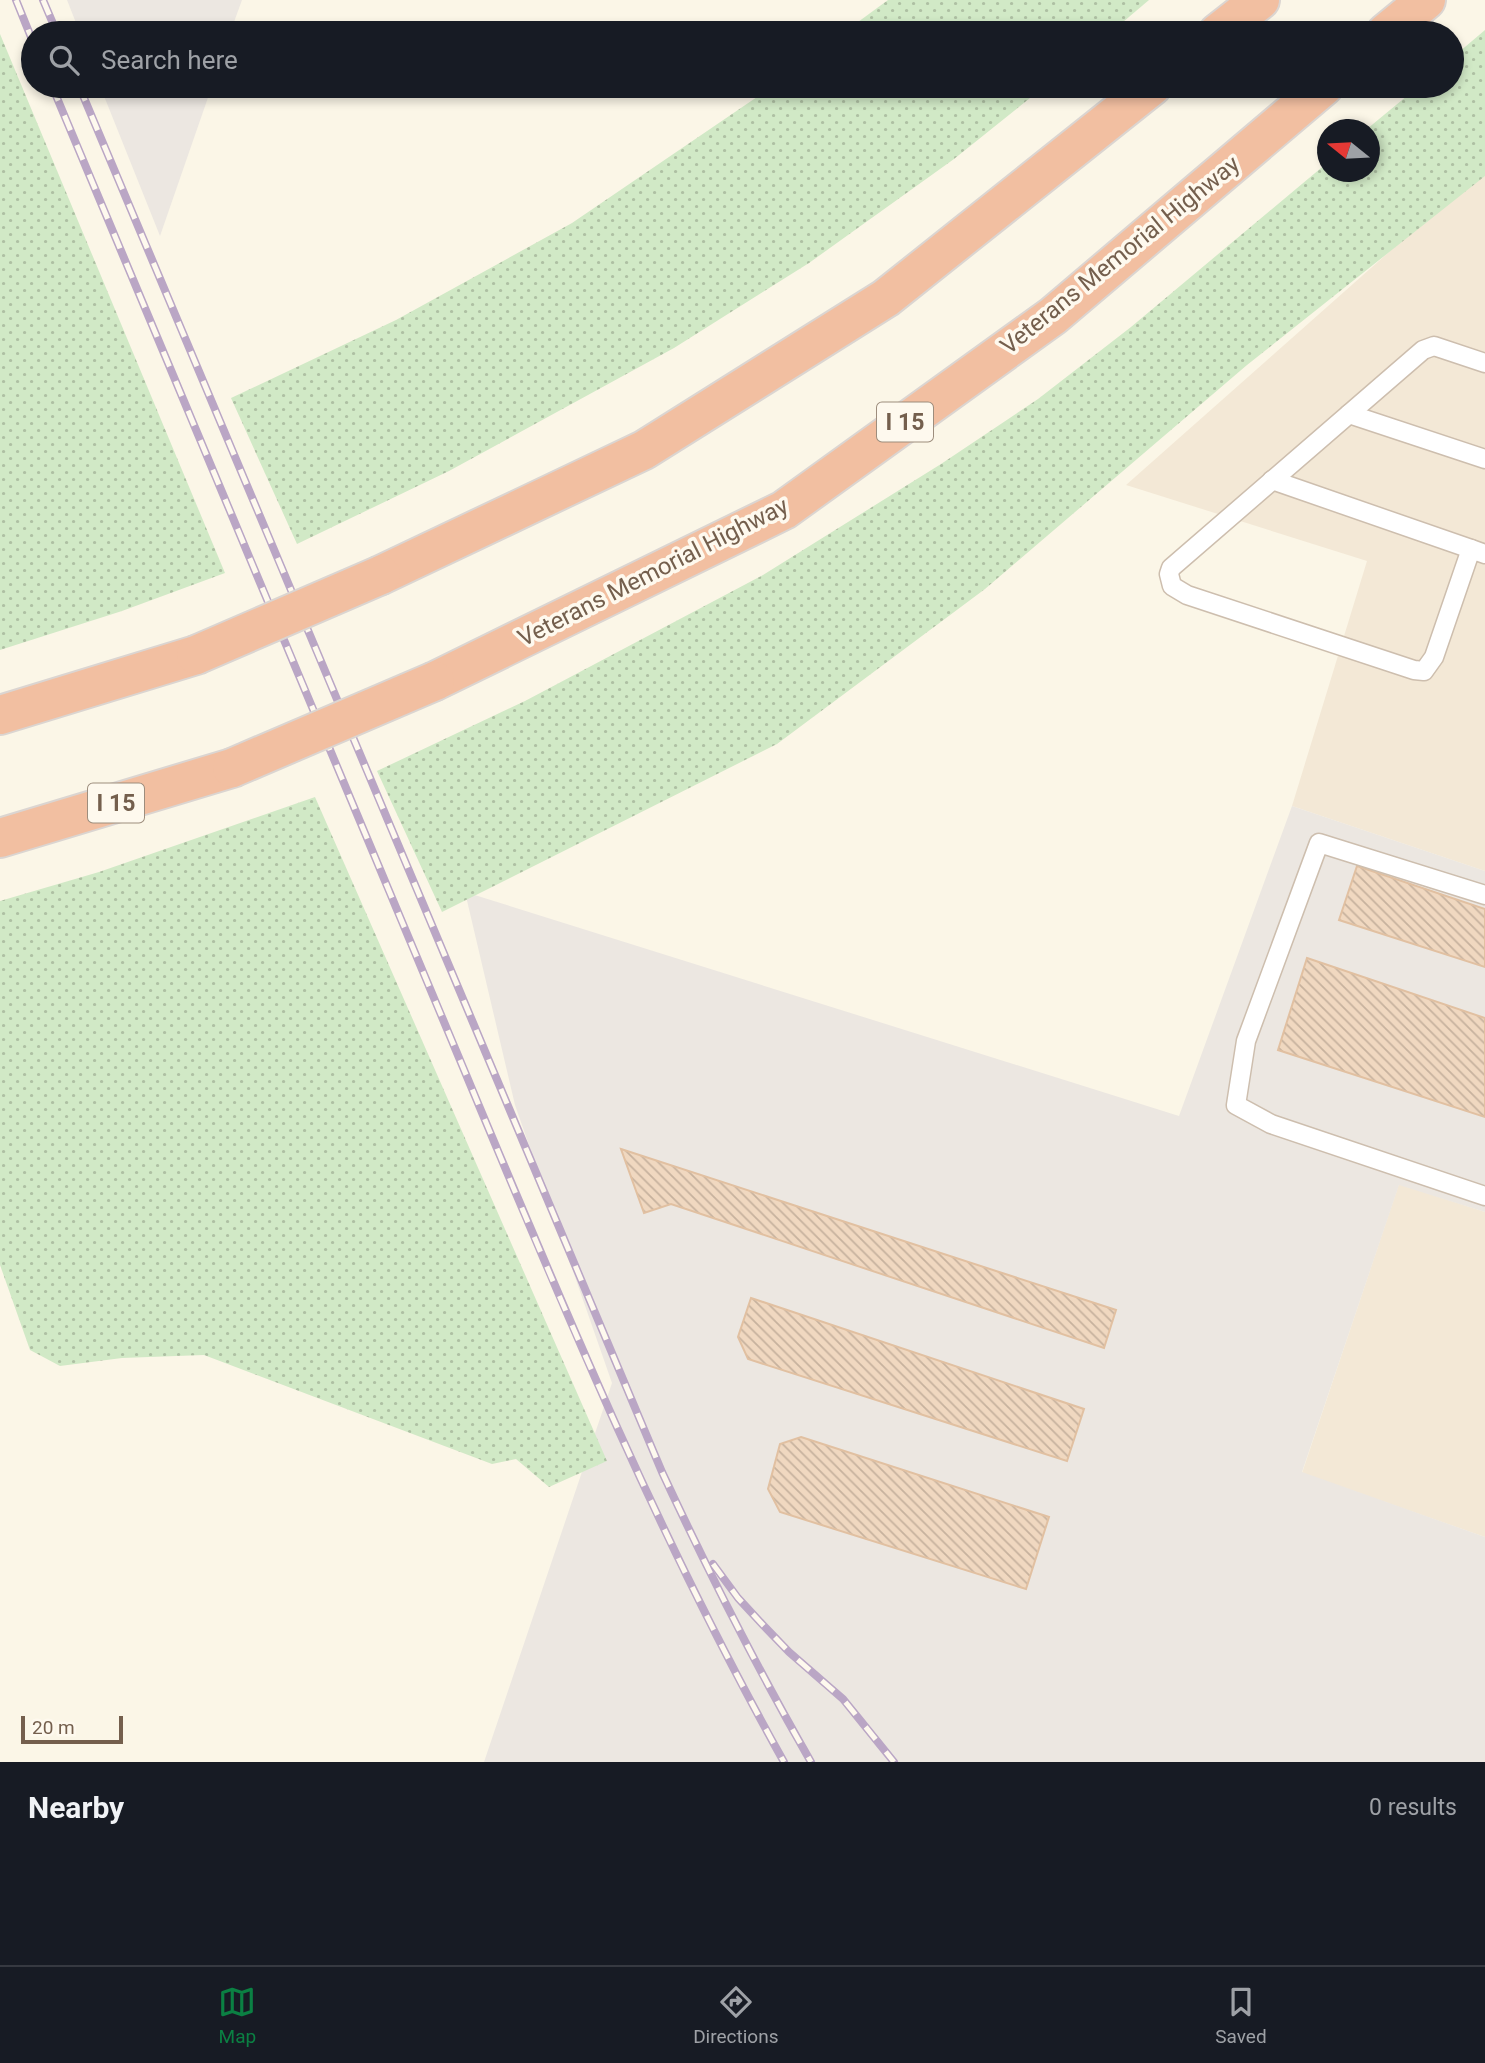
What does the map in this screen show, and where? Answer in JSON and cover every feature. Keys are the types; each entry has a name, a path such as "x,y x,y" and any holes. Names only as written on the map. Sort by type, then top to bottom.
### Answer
{"highway":[{"path":"1233,21 1260,0"},
{"path":"1401,21 1426,0"},
{"path":"0,715 196,655 381,575 644,450 886,298 1137,98"},
{"name":"Veterans Memorial Highway","path":"0,838 232,768 435,681 784,510 1053,316 1310,98"}],"lane":[{"path":"1272,480 1478,552 1434,657 1424,671 1414,670 1187,595 1172,586 1168,574 1171,568 1272,480 1423,350 1434,346 1485,363"},
{"path":"1349,414 1485,459"},
{"path":"1485,895 1319,843 1246,1041 1236,1105 1271,1124 1485,1196"}],"shaded area":[{"path":"67,0 242,0 234,21 75,21"},
{"path":"105,98 208,98 160,236"},
{"path":"1485,167 1485,871 1292,806 1367,561 1126,485"},
{"path":"1292,806 1485,871 1485,1212 1399,1185 1302,1472 1485,1537 1485,1762 484,1762 612,1383 515,1105 465,892 1179,1116"},
{"path":"1399,1184 1485,1212 1485,1537 1302,1473"}],"green space":[{"path":"888,0 1149,0 1124,21 859,21"},
{"path":"1485,30 1485,176 1247,365 985,589 777,744 442,912 377,771 525,701 763,575 941,464 1038,399 1131,327 1317,171 1317,182 1380,182 1379,119 1404,98 1464,98 1464,48"},
{"path":"0,34 21,84 21,98 27,98 225,573 122,611 0,650"},
{"path":"755,98 1030,98 954,159 809,263 674,348 449,471 297,544 231,398 396,320 572,223"},
{"path":"315,797 607,1461 549,1487 516,1459 492,1464 204,1355 122,1358 60,1366 30,1350 0,1265 0,901 99,872"}],"building":[{"path":"1357,866 1485,909 1485,967 1339,920"},
{"path":"1307,958 1485,1018 1485,1117 1278,1050"},
{"path":"621,1149 1116,1310 1104,1348 671,1204 644,1213"},
{"path":"751,1298 1084,1409 1067,1461 748,1359 738,1337"},
{"path":"801,1437 1049,1517 1026,1589 780,1512 768,1489 780,1444"}],"railway":[{"path":"16,0 24,21"},
{"path":"43,0 52,21"},
{"path":"57,98 601,1391 688,1579 784,1762"},
{"path":"84,98 662,1472 734,1619 811,1762"},
{"path":"713,1564 738,1598 789,1652 843,1699 894,1762"}]}
